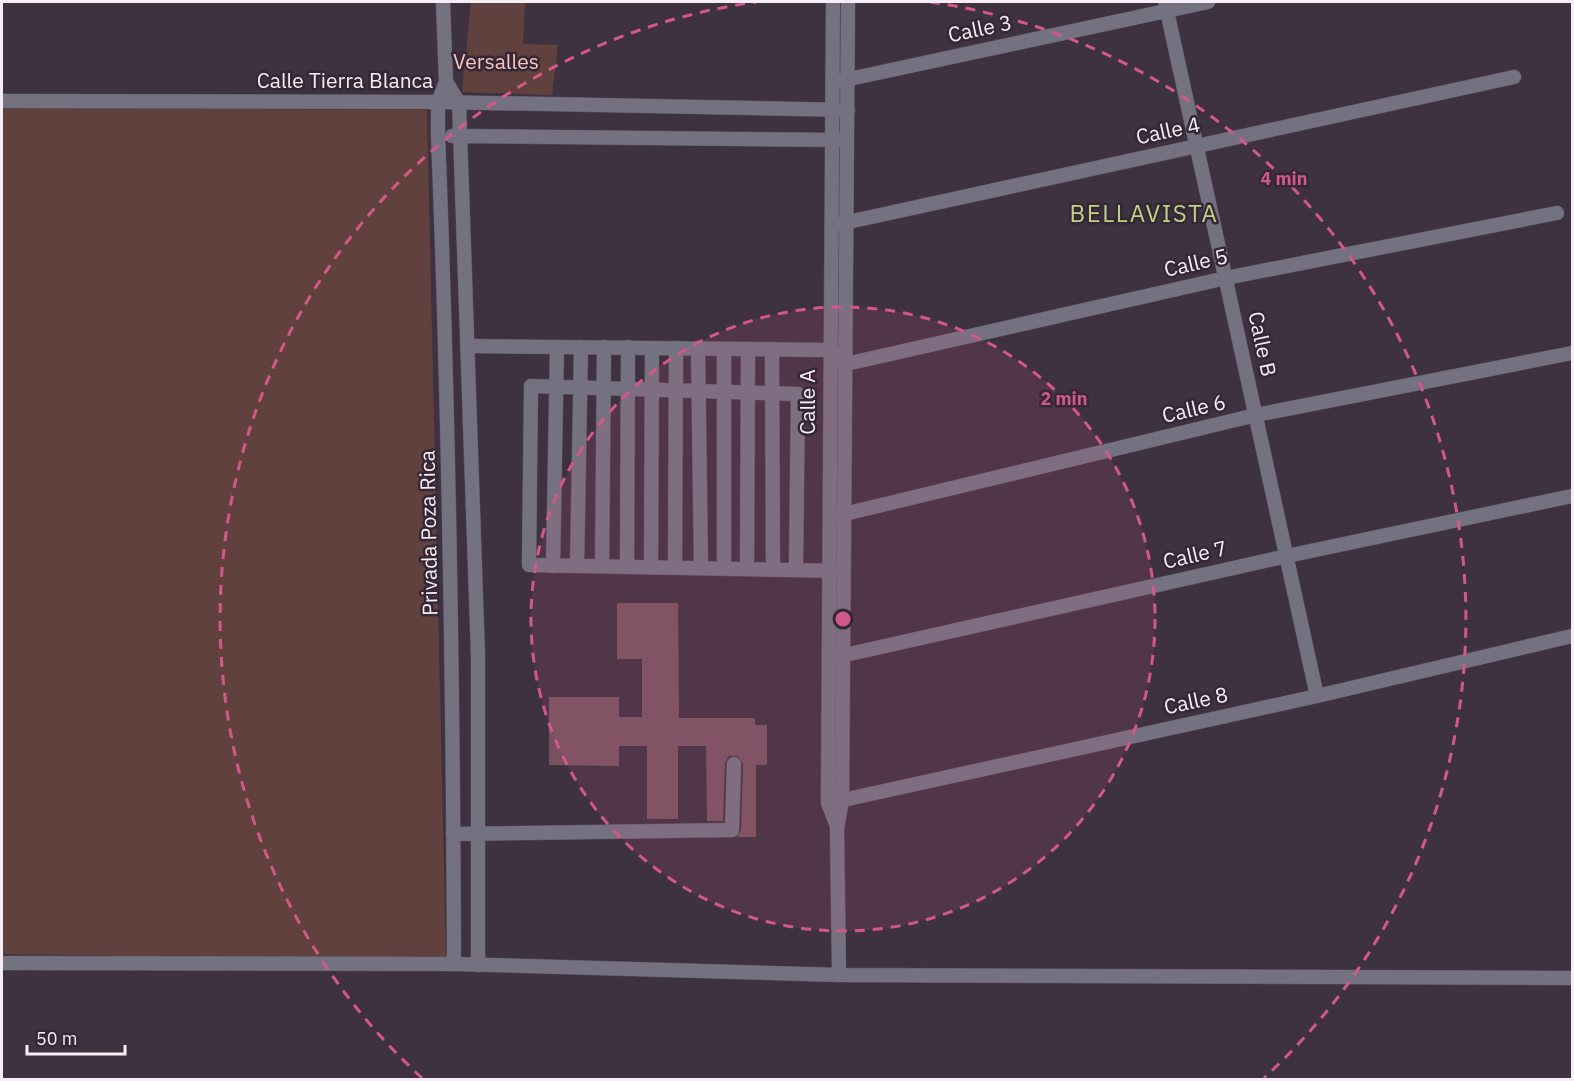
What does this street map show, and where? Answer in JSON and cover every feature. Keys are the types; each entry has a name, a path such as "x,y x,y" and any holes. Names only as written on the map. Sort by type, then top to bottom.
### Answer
{"street":[{"path":"438,102 446,82 443,2"},
{"name":"Calle A","path":"833,2 827,659 828,803 837,828"},
{"name":"Calle A","path":"837,828 842,801 848,2"},
{"name":"Calle 3","path":"832,83 1166,6 1208,2"},
{"name":"Calle B","path":"1166,6 1317,696"},
{"name":"Calle 4","path":"831,225 1514,77"},
{"path":"446,82 459,103 469,346 478,656 478,965"},
{"name":"Calle Tierra Blanca","path":"2,101 438,102 848,110"},
{"name":"Privada Poza Rica","path":"438,102 448,401 454,964"},
{"path":"438,135 848,140"},
{"name":"Calle 5","path":"846,364 1226,278 1391,243 1557,213"},
{"path":"469,346 829,350 846,364"},
{"path":"553,566 557,347"},
{"path":"577,566 581,347"},
{"path":"602,566 604,347"},
{"path":"627,567 628,347"},
{"path":"651,567 652,348"},
{"path":"675,567 676,348"},
{"path":"698,348 701,567"},
{"path":"724,349 724,568"},
{"path":"747,568 748,349"},
{"path":"772,349 772,568"},
{"name":"Calle 6","path":"828,518 1256,416 1572,353"},
{"path":"796,568 798,393 531,386 529,565 796,568 843,572"},
{"name":"Calle 7","path":"827,659 1287,556 1572,496"},
{"name":"Calle 8","path":"828,803 1317,696 1572,636"},
{"path":"453,834 732,830 734,764"},
{"path":"837,828 839,975"},
{"path":"2,963 454,964 839,975 1572,978"}],"green space":[{"name":"Versalles","path":"471,2 525,2 523,44 558,45 552,95 462,92"},
{"path":"2,108 427,110 446,961 2,954"}],"building":[{"path":"617,603 678,603 679,718 755,718 755,725 767,725 767,765 756,765 756,837 737,837 741,830 743,764 738,756 729,756 725,763 723,821 707,821 706,746 678,746 678,819 647,819 647,746 619,746 619,766 549,765 549,697 619,697 619,717 642,717 642,659 617,659"}],"district":[{"name":"BELLAVISTA","path":"1144,214"}]}
